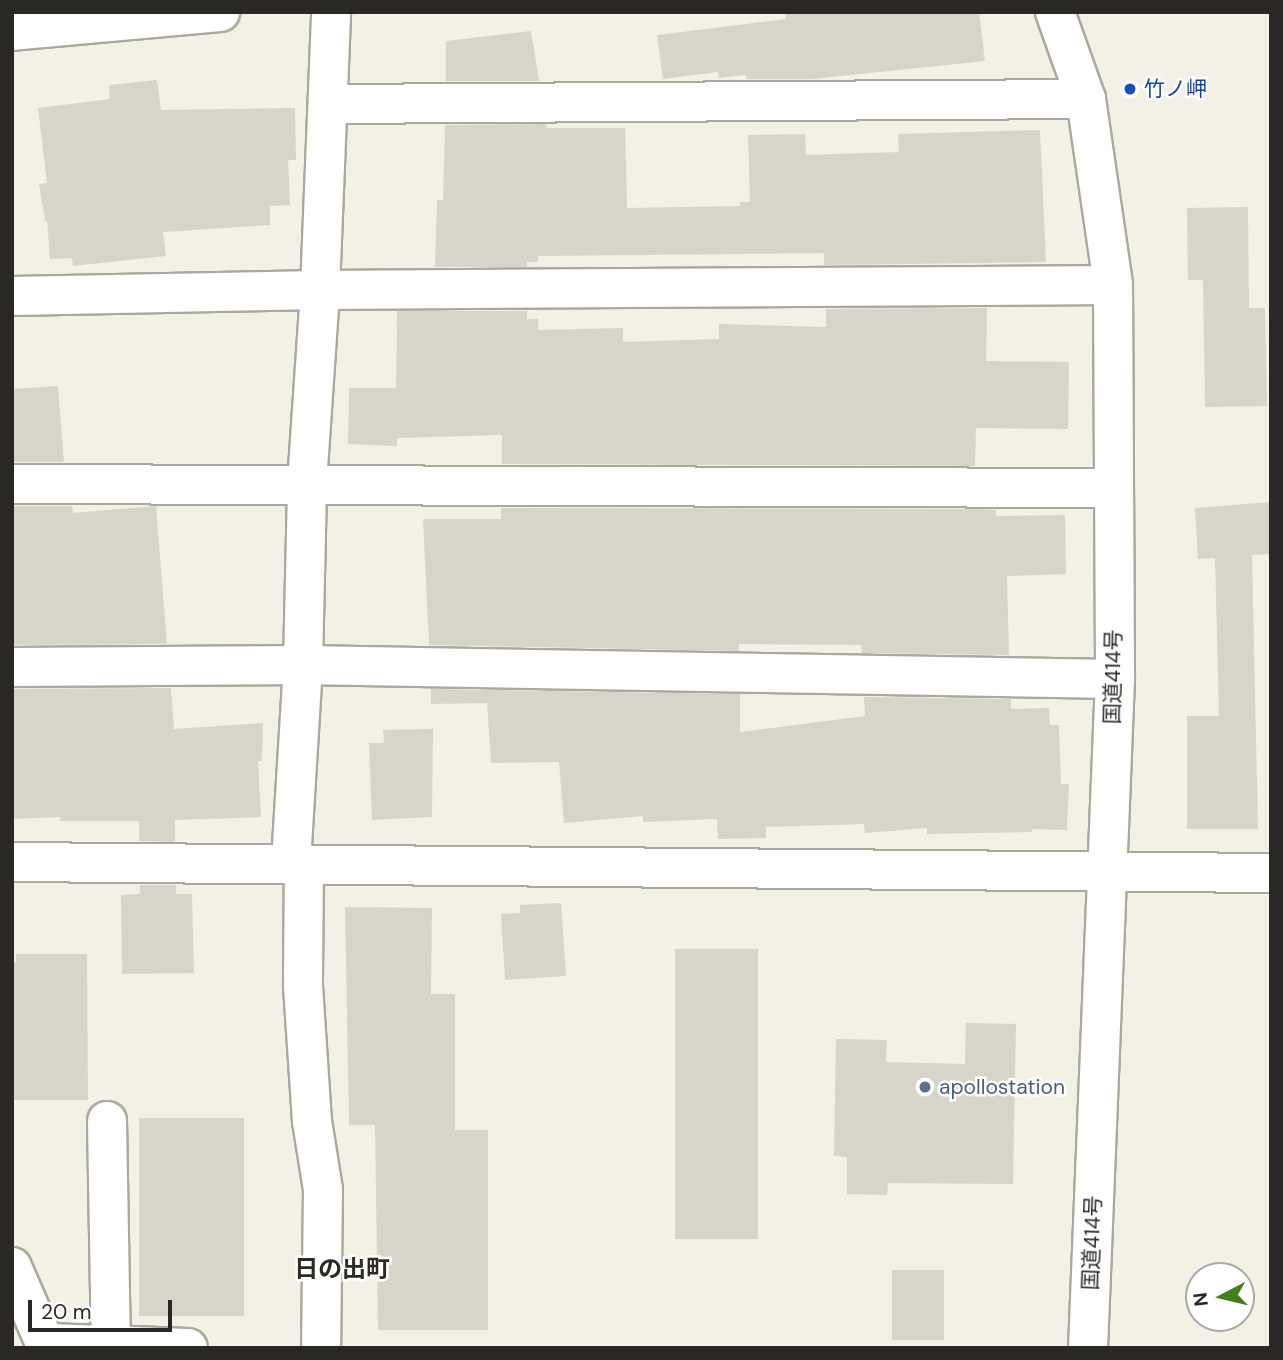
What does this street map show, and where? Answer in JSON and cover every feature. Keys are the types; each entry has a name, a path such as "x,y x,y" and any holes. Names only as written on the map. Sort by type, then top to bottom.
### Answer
{"main road":[{"path":"12,19 13,31 220,12"},
{"path":"321,1348 323,1190 312,1121 298,863 307,483 320,290 331,12"},
{"name":"国道414号","path":"1055,12 1086,99 1113,285 1115,679 1105,871 1088,1348"},
{"path":"329,104 1086,99"},
{"path":"12,296 320,290 1113,285"},
{"path":"12,484 1113,488"},
{"path":"12,667 303,665 1115,679"},
{"path":"12,862 1271,873"},
{"path":"107,1121 111,1345"},
{"path":"12,1267 47,1345 188,1348"}],"building":[{"path":"785,12 979,12 985,61 813,79 746,79 746,75 719,78 718,72 663,79 657,35 786,19"},
{"path":"531,31 539,81 446,81 446,41"},
{"path":"157,80 161,110 295,108 296,160 288,160 290,205 270,206 270,225 163,232 166,256 73,266 72,258 50,259 47,221 39,184 47,183 38,108 110,99 109,85"},
{"path":"546,124 547,128 625,128 627,208 740,206 740,202 750,202 748,135 805,134 806,155 899,152 898,134 1040,130 1046,262 824,265 824,253 538,256 538,262 527,262 527,267 435,267 437,200 443,200 445,125"},
{"path":"1248,207 1249,308 1265,308 1267,406 1205,407 1203,280 1188,280 1187,208"},
{"path":"987,308 986,361 1069,362 1068,429 976,428 975,466 502,464 502,435 397,438 397,446 348,444 349,388 396,388 397,311 527,311 527,319 538,319 538,330 623,328 623,342 719,339 719,324 826,327 826,309"},
{"path":"58,386 64,462 12,462 12,389"},
{"path":"1271,502 1271,554 1252,555 1258,829 1187,829 1187,716 1219,716 1215,558 1198,559 1195,508"},
{"path":"12,506 72,506 73,513 156,506 167,644 12,645"},
{"path":"501,508 975,509 996,510 996,516 1065,515 1066,574 1007,576 1009,655 862,653 861,645 739,644 739,651 429,645 423,519 501,519"},
{"path":"171,688 174,729 263,723 262,761 258,761 261,817 175,820 175,842 139,841 139,821 60,821 60,817 12,819 12,689"},
{"path":"431,689 740,694 740,732 865,716 864,697 1011,699 1011,709 1049,708 1050,725 1059,725 1061,784 1069,784 1067,830 927,834 927,828 865,833 864,824 766,827 766,838 718,839 717,819 643,822 643,816 564,823 559,762 491,763 487,703 431,704"},
{"path":"433,729 432,817 372,820 369,743 384,743 383,730"},
{"path":"140,885 176,885 176,894 192,894 194,973 122,974 121,895 140,894"},
{"path":"561,903 566,976 505,980 501,914 520,913 520,905"},
{"path":"345,907 432,908 431,994 455,994 455,1130 488,1130 488,1330 378,1330 375,1125 349,1125"},
{"path":"675,949 758,949 758,1239 675,1239"},
{"path":"16,954 87,954 88,1100 12,1100 12,962 16,962"},
{"name":"apollostation","path":"966,1023 1016,1024 1013,1184 888,1183 887,1195 847,1194 847,1157 834,1156 836,1039 887,1040 886,1062 965,1064"},
{"path":"139,1118 244,1118 244,1316 139,1316"},
{"path":"892,1270 944,1270 944,1340 892,1340"}],"place":[{"name":"竹ノ岬","path":"1130,89"},
{"name":"apollostation","path":"925,1087"}],"district":[{"name":"日の出町","path":"342,1269"}]}
